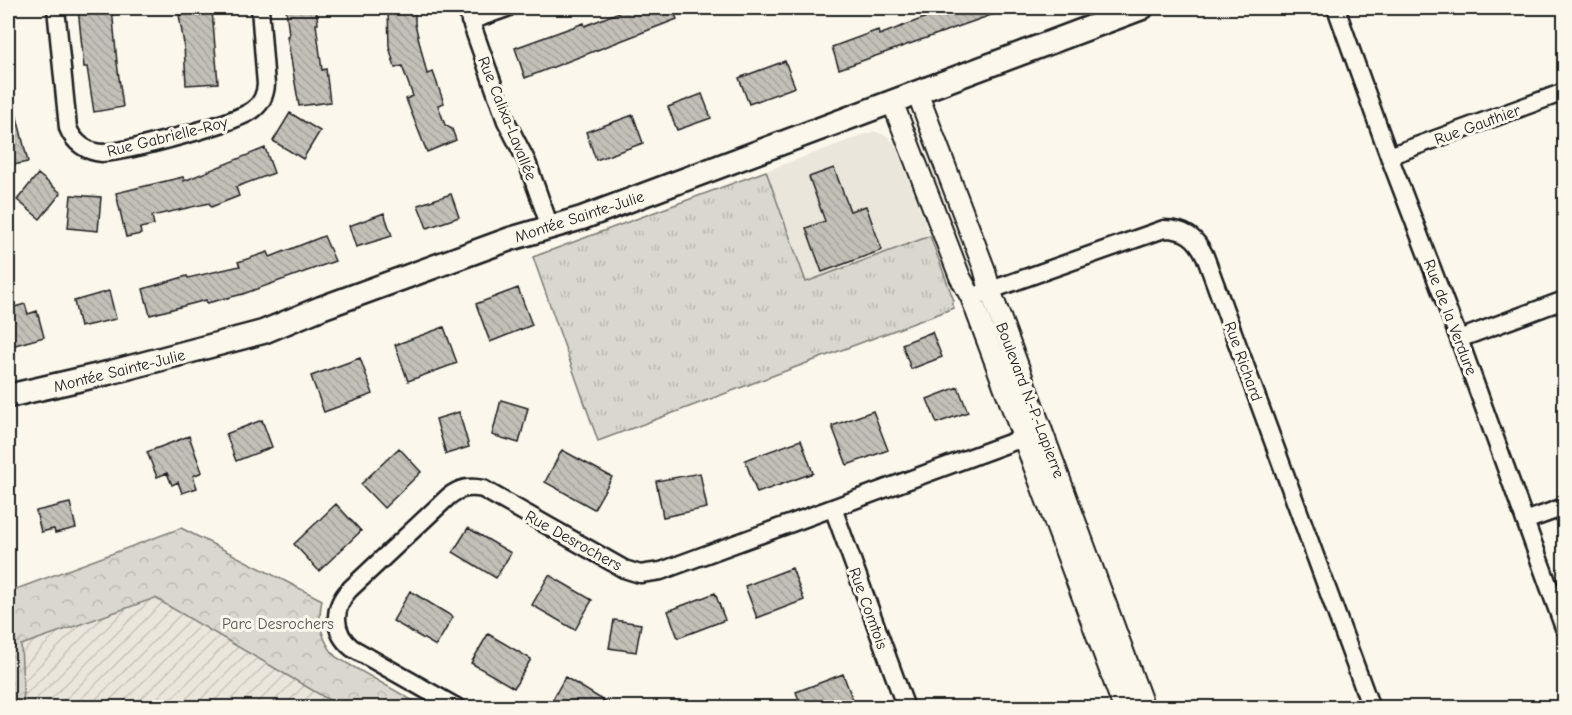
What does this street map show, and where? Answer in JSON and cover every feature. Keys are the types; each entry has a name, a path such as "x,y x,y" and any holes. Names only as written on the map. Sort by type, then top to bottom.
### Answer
{"main road":[{"name":"Montée Sainte-Julie","path":"8,396 108,374 263,332 510,239 585,217 1142,8"}],"street":[{"name":"Rue Gabrielle-Roy","path":"56,8 68,128 79,144 90,151 102,153 169,138 230,120 256,108 264,97 266,85 260,8"},
{"path":"468,14 507,8"},
{"name":"Rue de la Verdure","path":"1336,8 1564,627"},
{"name":"Rue Calixa-Lavallée","path":"468,14 506,121 527,162 550,227"},
{"name":"Boulevard N.-P.-Lapierre","path":"917,92 984,268 981,294 1024,438 1124,708"},
{"name":"Rue Gauthier","path":"1389,156 1564,92"},
{"name":"Boulevard N.-P.-Lapierre","path":"892,101 960,277 981,294 1043,431 1144,708"},
{"name":"Rue Richard","path":"981,294 1164,229 1181,231 1197,240 1205,256 1371,708"},
{"path":"1459,339 1564,300"},
{"name":"Rue Desrochers","path":"458,708 352,648 342,637 337,619 339,603 350,590 458,490 483,489 624,569 646,575 661,572 1043,431"},
{"path":"1524,521 1564,507"},
{"name":"Rue Comtois","path":"833,508 906,708"}],"shaded area":[{"path":"874,131 887,136 895,144 930,236 806,282 766,171"},
{"path":"155,598 341,707 24,707 21,645"}],"green space":[{"path":"766,171 806,282 930,236 954,301 952,302 954,308 598,441 533,257"},
{"name":"Parc Desrochers","path":"181,528 322,600 320,623 327,644 336,657 424,707 341,707 155,598 21,645 24,707 8,707 8,592"}],"building":[{"path":"78,8 112,8 123,107 94,112 87,67 84,67"},
{"path":"286,8 316,8 322,70 326,69 330,102 299,106 287,36 289,35"},
{"path":"388,8 415,8 415,24 427,74 433,72 444,103 438,105 445,125 452,129 456,140 427,152 406,99 413,96 402,66 395,68 389,46"},
{"path":"629,8 672,8 677,19 525,78 515,48 584,23 585,26"},
{"path":"938,8 1008,9 839,69 832,47 878,30 879,35 940,12"},
{"path":"212,11 218,83 186,85 184,44 179,15"},
{"path":"785,61 795,87 749,104 739,78"},
{"path":"702,94 711,118 677,130 668,107"},
{"path":"13,101 28,162 8,166 8,102"},
{"path":"290,113 320,131 303,159 273,141"},
{"path":"633,115 643,143 596,160 586,132"},
{"path":"265,148 274,173 236,187 239,196 211,207 209,203 152,216 154,225 140,228 141,234 126,237 116,193 183,177 184,181"},
{"path":"834,168 850,211 866,206 882,250 822,272 806,228 825,221 809,177"},
{"path":"38,174 61,193 40,219 17,200"},
{"path":"451,194 459,217 427,228 418,205"},
{"path":"71,195 101,197 98,231 68,228"},
{"path":"384,213 392,236 356,247 349,226"},
{"path":"324,236 335,261 243,294 207,303 206,300 150,315 143,289 187,276 188,278 240,266 238,262 268,252 270,257"},
{"path":"518,288 532,325 490,342 476,304"},
{"path":"109,291 116,319 80,327 74,301"},
{"path":"25,304 28,314 37,311 44,337 8,347 8,317 13,316 11,308"},
{"path":"444,327 457,363 408,381 395,345"},
{"path":"932,332 942,357 911,369 902,344"},
{"path":"360,358 373,394 324,412 311,376"},
{"path":"958,387 968,412 937,423 927,399"},
{"path":"501,400 528,408 519,443 492,435"},
{"path":"873,411 888,450 847,465 832,426"},
{"path":"459,412 469,447 446,454 436,419"},
{"path":"262,420 272,447 236,461 226,434"},
{"path":"189,436 202,472 193,476 197,488 182,493 178,482 172,485 167,473 157,477 147,452"},
{"path":"801,440 813,473 757,493 745,460"},
{"path":"399,448 421,472 384,508 361,484"},
{"path":"562,450 612,477 594,509 545,482"},
{"path":"700,473 707,508 663,517 656,481"},
{"path":"70,503 76,528 55,533 54,529 41,532 36,511"},
{"path":"336,504 361,531 319,571 294,544"},
{"path":"468,528 511,553 496,578 453,552"},
{"path":"792,568 804,600 757,618 745,586"},
{"path":"549,575 592,600 575,630 532,605"},
{"path":"410,591 453,617 436,646 393,621"},
{"path":"715,593 725,620 678,638 668,611"},
{"path":"614,620 641,624 636,652 609,648"},
{"path":"488,634 531,659 514,688 471,663"},
{"path":"843,674 856,708 802,708 796,692"},
{"path":"565,677 616,708 548,708"}]}
